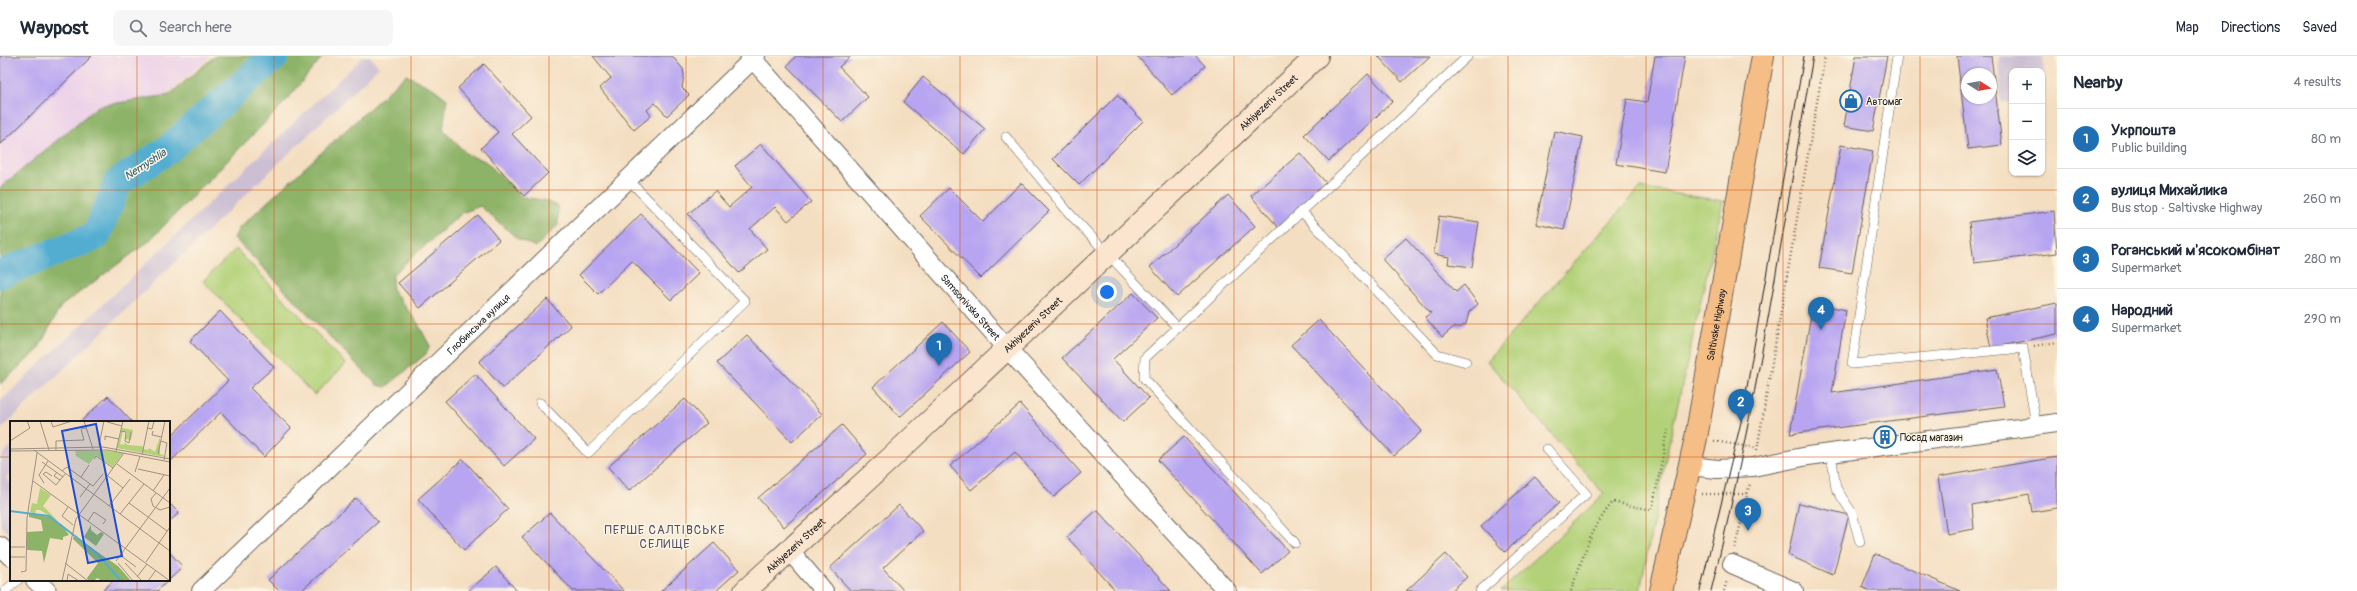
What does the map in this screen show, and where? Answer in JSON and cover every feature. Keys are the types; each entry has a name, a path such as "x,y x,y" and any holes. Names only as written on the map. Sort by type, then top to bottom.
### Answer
{"main road":[{"name":"Akhiyezeriv Street","path":"745,591 891,458 1006,347 1317,56"},
{"name":"Saltivske Highway","path":"1661,591 1690,466 1763,56"}],"street":[{"name":"Глобинська вулиця","path":"200,591 629,180 753,57"},
{"name":"Samsonivska Street","path":"753,57 1006,347 1227,591"},
{"path":"1690,466 1717,469 1754,467 1831,453 2057,422"},
{"path":"0,546 10,556"},
{"path":"789,550 824,591"},
{"path":"1732,564 1794,591"},
{"path":"36,581 46,591"}],"lane":[{"path":"1295,543 1144,378 1145,358 1468,56"},
{"path":"1898,56 1852,364 2023,348 2036,425"},
{"path":"1006,137 1069,213 1106,254 1178,328"},
{"path":"540,403 588,453 745,301 629,180"},
{"path":"1301,211 1436,354 1466,362"},
{"path":"1480,591 1586,494 1547,449"},
{"path":"1831,453 1836,488 1852,513 1860,542"},
{"path":"5,591 17,581"}],"path":[{"path":"1724,591 1732,564 1754,467 1825,56"},
{"path":"2023,348 2057,342"},
{"path":"1571,591 1586,548 1602,514 1613,502 1652,510 1668,430"},
{"path":"1713,441 1757,448"},
{"path":"1701,494 1747,494"}],"shaded area":[{"path":"0,56 211,56 166,95 0,194"},
{"path":"364,56 370,56 379,67 0,430 0,402"},
{"path":"1999,56 2043,56 2044,68 2009,68 2009,102 2001,103"},
{"path":"10,447 10,474 6,478 10,483 10,535 0,525 0,457"}],"green space":[{"path":"215,56 323,56 287,100 148,242 61,306 37,351 0,384 0,188 98,106 169,95"},
{"path":"406,75 434,89 447,99 443,130 468,155 485,161 522,197 543,200 558,206 558,225 536,247 518,239 480,206 462,213 393,274 392,289 417,322 430,346 426,354 386,387 377,385 234,238 239,228"},
{"path":"1640,188 1723,201 1665,462 1640,591 1501,591 1604,494 1487,361"},
{"path":"236,249 346,364 314,395 203,281"}],"building":[{"path":"0,56 92,56 0,145"},
{"path":"593,56 672,56 683,69 684,75 682,88 689,95 667,116 655,103 647,110 651,116 634,130 600,88 611,78"},
{"path":"796,56 851,56 839,67 868,97 842,122 787,66"},
{"path":"1137,56 1196,56 1205,66 1172,95"},
{"path":"1378,56 1430,56 1402,82"},
{"path":"1655,56 1685,56 1665,172 1616,164 1627,99 1647,102"},
{"path":"1856,56 1887,56 1873,131 1844,126"},
{"path":"1957,56 1991,56 1992,68 1961,68 1961,90"},
{"path":"484,64 531,116 512,134 548,173 524,196 481,148 498,132 458,88"},
{"path":"1368,74 1393,101 1329,161 1304,135"},
{"path":"923,77 985,129 964,154 903,102"},
{"path":"1117,95 1143,121 1079,185 1053,159"},
{"path":"1963,104 1997,104 2002,145 1968,149"},
{"path":"1554,131 1583,137 1564,230 1536,224"},
{"path":"761,144 811,202 788,221 775,207 750,229 767,249 739,273 688,214 715,191 729,207 752,187 735,166"},
{"path":"1841,145 1873,151 1852,273 1819,268"},
{"path":"1300,153 1327,184 1278,227 1251,196"},
{"path":"1021,183 1049,211 981,278 920,216 949,188 983,222"},
{"path":"1228,195 1255,226 1177,297 1150,267"},
{"path":"2054,211 2057,253 1974,263 1969,222"},
{"path":"641,214 699,273 671,300 632,261 598,294 579,275"},
{"path":"478,215 499,240 420,308 398,283"},
{"path":"1439,216 1479,222 1472,267 1448,264 1449,257 1434,254"},
{"path":"1406,238 1456,292 1464,285 1478,304 1469,312 1466,324 1461,327 1454,327 1442,337 1425,317 1431,313 1382,259"},
{"path":"1133,293 1157,318 1113,359 1149,398 1123,422 1062,358"},
{"path":"547,299 571,326 503,388 479,362"},
{"path":"1813,303 1846,310 1832,393 1997,369 2004,406 1790,434"},
{"path":"2057,303 2057,334 1991,348 1985,318"},
{"path":"220,311 274,367 250,388 291,428 264,457 221,412 170,462 170,437 228,381 190,341"},
{"path":"1319,320 1422,431 1394,456 1291,345"},
{"path":"943,322 970,352 900,417 873,387"},
{"path":"747,335 822,414 792,442 717,363"},
{"path":"475,374 534,439 504,466 445,401"},
{"path":"108,396 131,421 81,421"},
{"path":"685,399 707,423 629,491 608,467"},
{"path":"1020,404 1081,473 1054,497 1015,452 971,490 950,466"},
{"path":"842,425 867,454 784,527 758,498"},
{"name":"Посад магазин","path":"1891,430 1896,439 1876,444 1874,434"},
{"path":"1184,437 1288,551 1262,574 1158,460"},
{"path":"2057,457 2057,508 2032,512 2029,494 1972,505 1974,529 1947,534 1938,477"},
{"path":"463,459 508,509 464,550 418,499"},
{"path":"1535,477 1559,503 1505,552 1481,526"},
{"path":"356,498 378,522 301,591 279,591 268,580"},
{"path":"1799,503 1849,515 1833,575 1788,555"},
{"path":"170,504 179,513 170,521"},
{"path":"899,505 923,531 883,568 904,591 851,591 830,568"},
{"path":"1097,510 1171,591 1116,591 1067,537"},
{"path":"550,513 624,591 573,591 522,537"},
{"path":"714,543 739,570 716,591 661,591"},
{"path":"170,553 183,567 170,579"},
{"path":"1446,554 1467,577 1451,591 1406,591"},
{"path":"1875,554 1960,591 1870,591 1862,587"},
{"path":"496,567 517,591 468,591"},
{"path":"113,581 168,581 157,591 102,591"}],"waterway":[{"name":"Nemyshlia","path":"0,274 96,236 118,182 166,151 275,56"}],"tram line":[{"path":"1700,591 1741,422 1804,56"},
{"path":"1711,591 1727,525 1767,325 1813,56"}],"place":[{"name":"Автомаг","path":"1851,101"},
{"name":"Народний","path":"1821,330"},
{"name":"Укрпошта","path":"939,366"},
{"name":"вулиця Михайлика","path":"1741,422"},
{"name":"Посад магазин","path":"1885,437"},
{"name":"Роганський м'ясокомбінат","path":"1748,531"}],"district":[{"name":"ПЕРШЕ САЛТІВСЬКЕ СЕЛИЩЕ","path":"665,537"}]}
